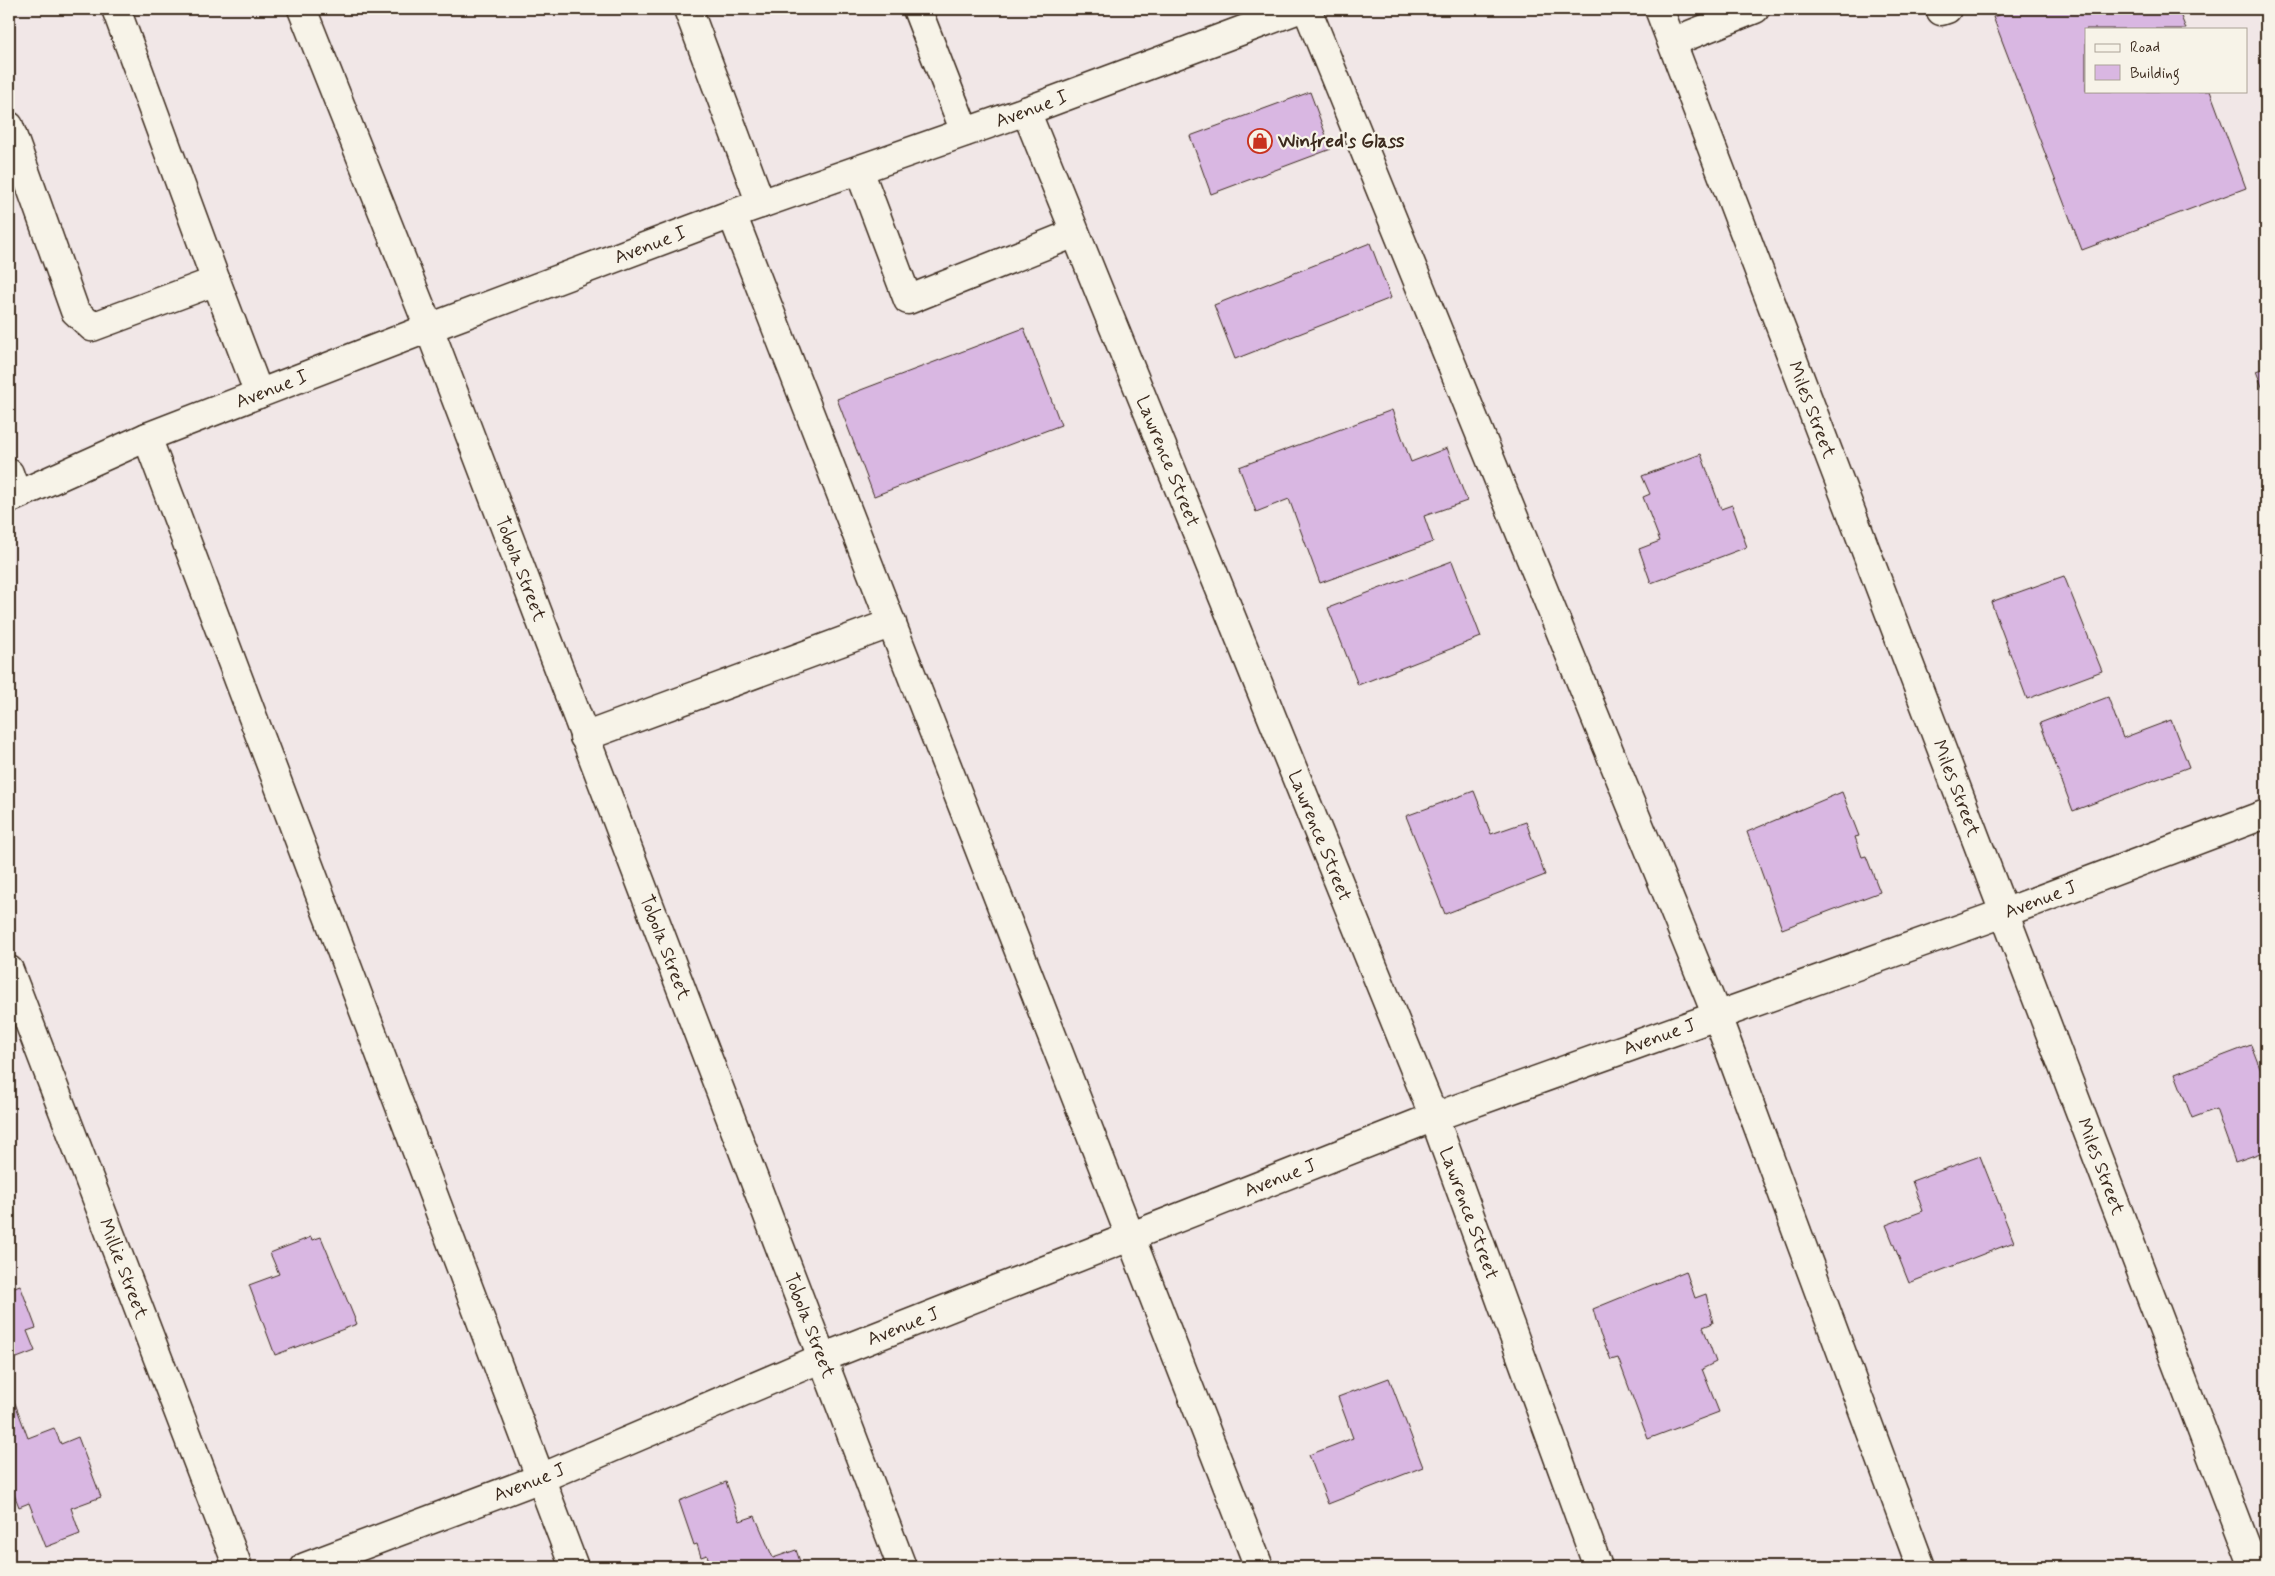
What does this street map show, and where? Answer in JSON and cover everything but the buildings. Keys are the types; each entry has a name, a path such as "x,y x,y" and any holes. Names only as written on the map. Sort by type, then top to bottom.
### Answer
{"street":[{"path":"116,9 259,394"},
{"name":"Tobola Street","path":"302,9 429,328 902,1567"},
{"path":"688,9 761,204"},
{"path":"917,9 965,132"},
{"name":"Avenue I","path":"12,489 429,328 732,214 1026,111 1299,9"},
{"path":"1307,9 1717,1016 1921,1567"},
{"name":"Miles Street","path":"1660,9 2254,1567"},
{"path":"1672,42 1755,9"},
{"path":"1940,9 1941,11 1946,9"},
{"name":"Lawrence Street","path":"1026,111 1434,1116 1598,1567"},
{"path":"9,126 75,311 92,326 216,280"},
{"path":"858,170 908,300 1075,233"},
{"path":"732,214 1259,1567"},
{"path":"147,437 574,1567"},
{"path":"584,737 892,623"},
{"name":"Avenue J","path":"305,1567 540,1478 822,1358 1434,1116 2004,913 2266,814"},
{"name":"Millie Street","path":"9,970 238,1567"}],"place":[{"name":"Winfred's Glass","path":"1260,141"}]}
